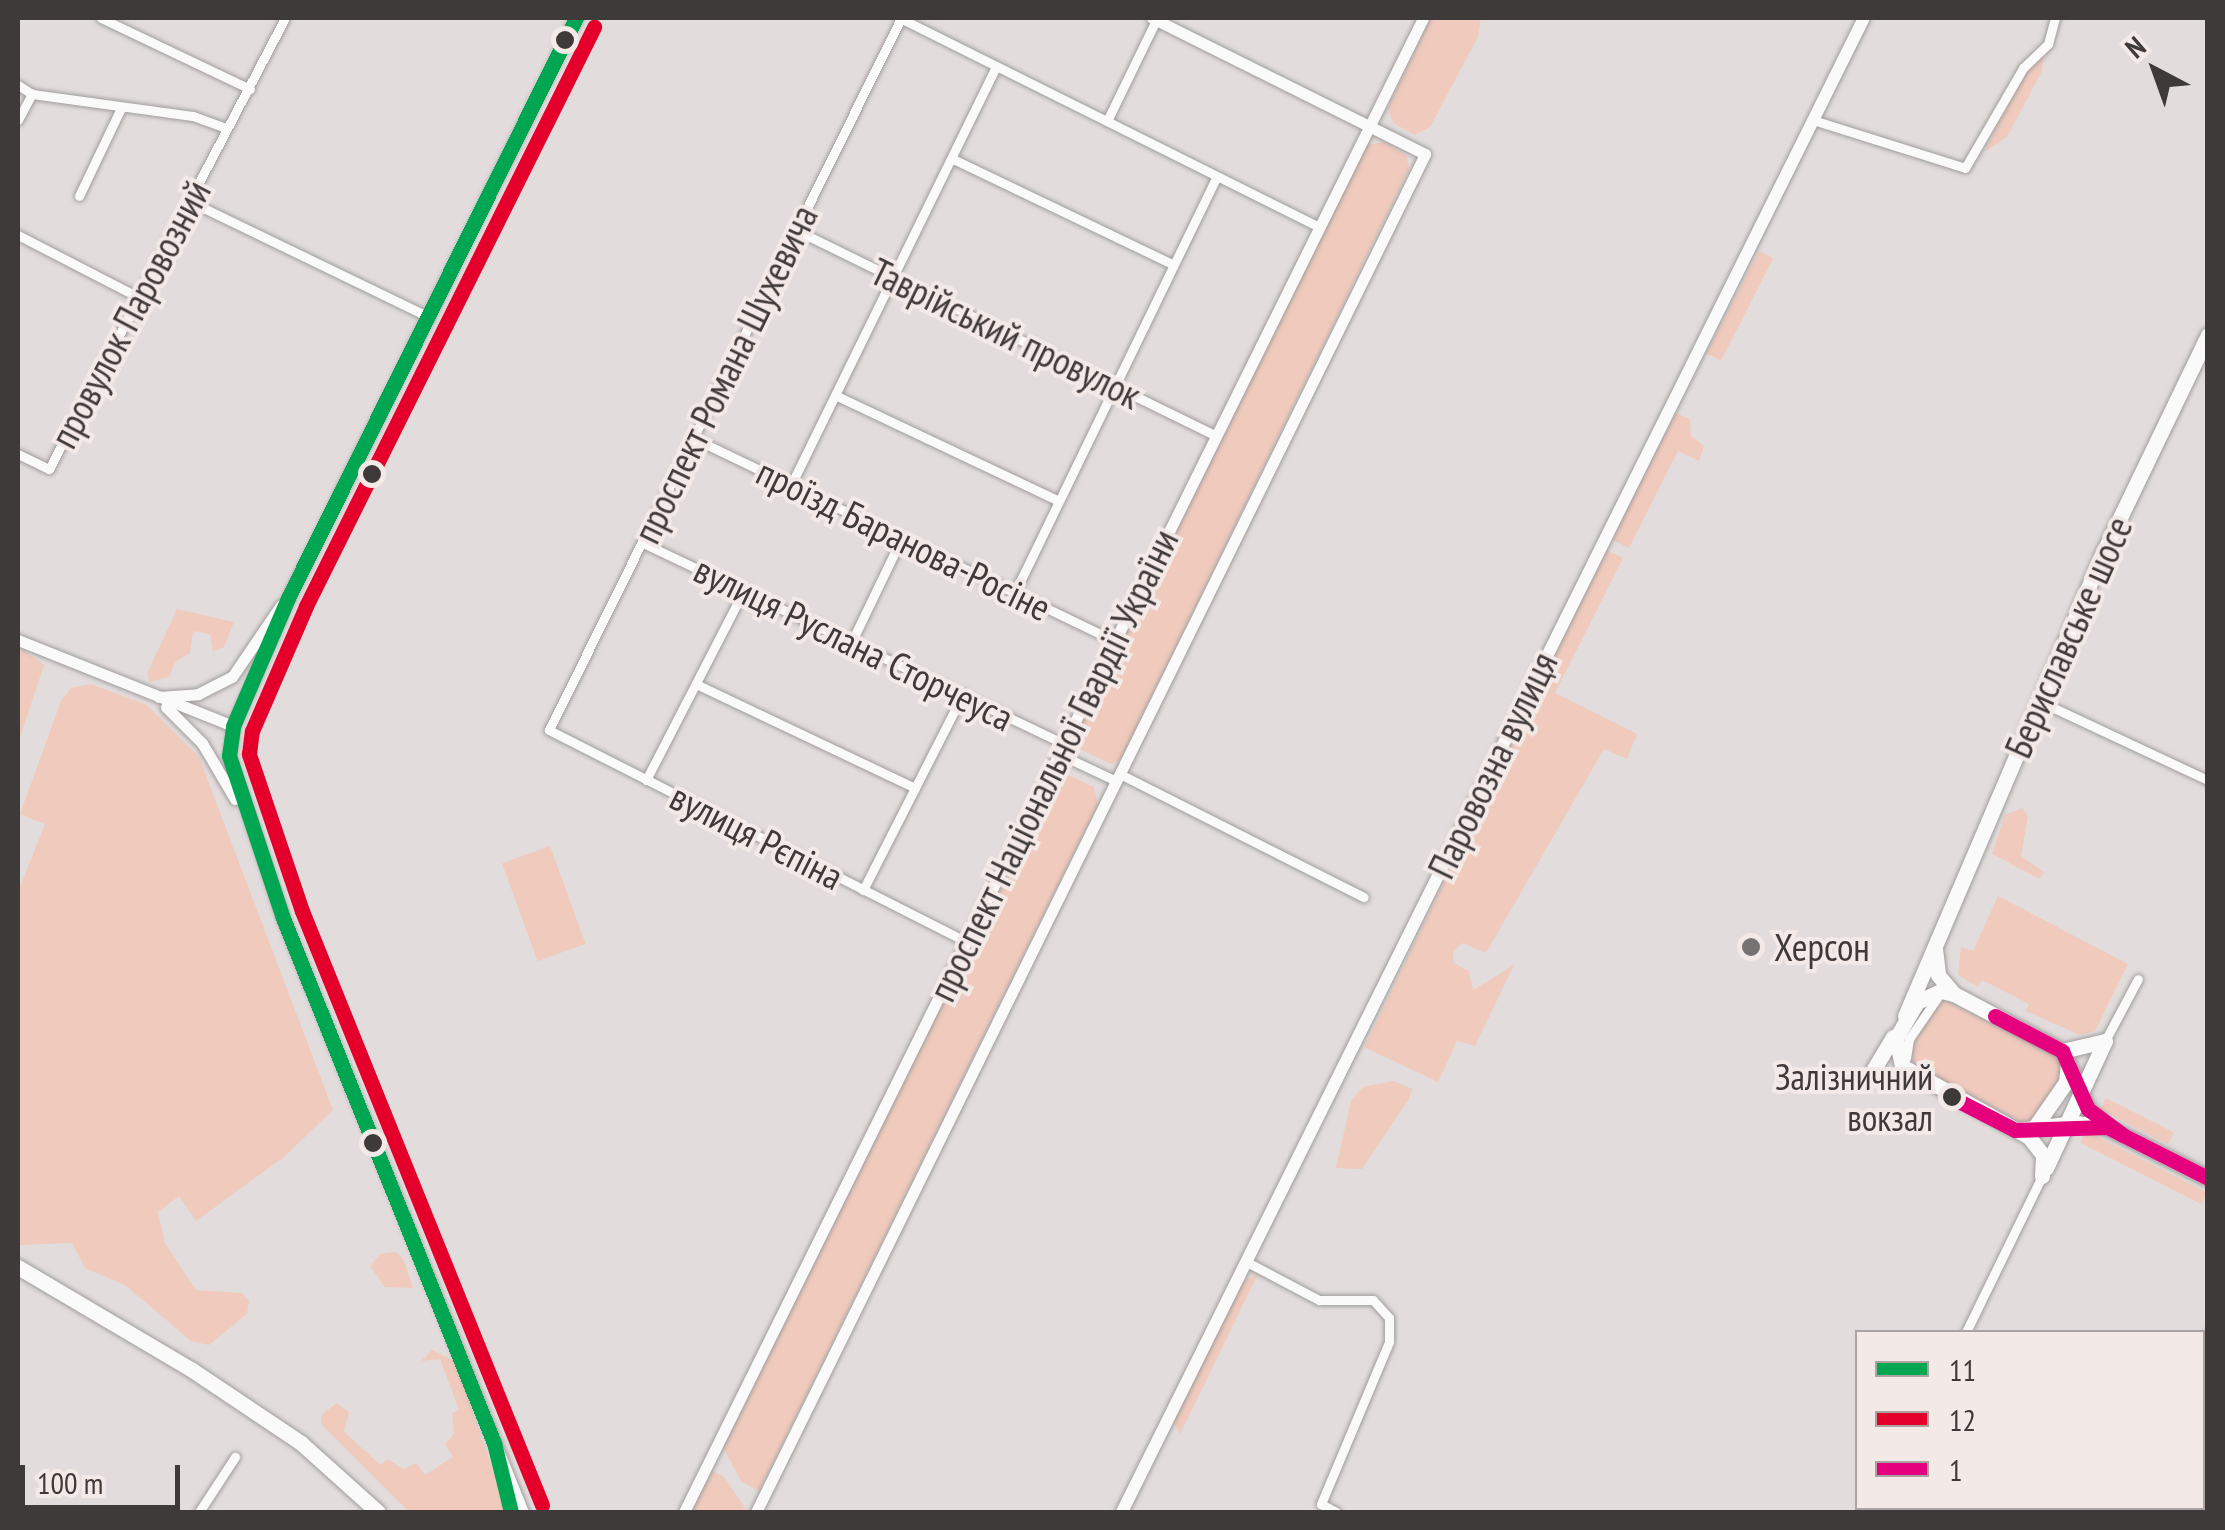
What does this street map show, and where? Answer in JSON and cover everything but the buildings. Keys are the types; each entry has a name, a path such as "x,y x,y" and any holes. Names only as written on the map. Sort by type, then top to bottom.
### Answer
{"main road":[{"name":"Паровозна вулиця","path":"1122,1512 1864,18"},
{"name":"Бериславське шосе","path":"1914,1077 1872,1072 1901,1022 2039,702 2208,335"},
{"path":"1936,943 1936,968 1954,994 2065,1055 2083,1094 2107,1128"},
{"path":"1954,994 1929,994 1901,1022 1897,1057 1914,1077 2028,1130 2040,1148 2042,1176"},
{"path":"2065,1055 2105,1042"},
{"path":"2042,1176 2105,1042"},
{"path":"2028,1130 2049,1116 2066,1082 2065,1055"},
{"path":"2028,1130 2068,1124 2107,1128 2208,1178"},
{"path":"18,1267 192,1370 301,1444 378,1512"}],"street":[{"path":"101,18 250,90"},
{"name":"провулок Паровозний","path":"18,454 48,469 285,18"},
{"path":"524,1512 509,1488 242,811 229,756 232,726 288,598 576,18"},
{"path":"901,18 1320,226"},
{"name":"проспект Романа Шухевича","path":"549,730 901,18"},
{"path":"1107,121 1155,18 1368,126"},
{"path":"1814,120 1966,168 2023,68 2048,44 2055,18"},
{"name":"проспект Національної Гвардії України","path":"684,1512 1420,19"},
{"path":"791,486 996,66"},
{"path":"18,85 32,94 193,116 226,128"},
{"path":"18,120 32,94"},
{"path":"79,196 121,108"},
{"name":"проспект Національної Гвардії України","path":"756,1512 1425,154 1368,126"},
{"path":"953,159 1172,264"},
{"path":"1015,592 1217,176"},
{"path":"189,201 429,317"},
{"name":"Таврійський провулок","path":"796,230 1216,436"},
{"path":"18,235 138,297"},
{"path":"837,396 1057,500"},
{"name":"проїзд Баранова-Росіне","path":"693,438 1114,641"},
{"path":"852,642 901,539"},
{"name":"вулиця Руслана Сторчеуса","path":"643,543 963,694 1118,778"},
{"path":"646,780 745,588"},
{"path":"150,697 198,694 232,677 288,598"},
{"path":"18,640 150,697 232,726"},
{"path":"696,684 915,788"},
{"path":"863,890 963,694"},
{"path":"150,697 202,743 242,811"},
{"path":"2039,702 2208,780"},
{"name":"вулиця Рєпіна","path":"549,730 966,942"},
{"path":"1118,778 1364,897"},
{"path":"2105,1042 2138,979"},
{"path":"1914,1077 1906,1062 1909,1039 1930,1004 1954,994"},
{"path":"1967,1330 2042,1176"},
{"path":"1245,1261 1319,1300 1374,1300 1389,1318 1389,1342 1321,1504 1336,1512"},
{"path":"199,1512 236,1457"},
{"path":"509,1488 511,1512"}],"shaded area":[{"path":"1431,18 1481,18 1478,37 1430,127 1415,135 1393,123 1388,108"},
{"path":"2044,53 2042,71 2007,137 1984,152 2025,73"},
{"path":"1385,142 1407,156 1409,169 1121,759 1111,764 1075,747 1074,736 1366,145"},
{"path":"1759,251 1773,258 1721,361 1707,353"},
{"path":"1676,413 1690,419 1691,436 1704,446 1699,461 1678,451 1629,548 1611,539"},
{"path":"1606,550 1623,558 1555,693 1637,734 1627,759 1604,749 1486,953 1462,943 1453,952 1454,963 1469,971 1473,990 1514,965 1475,1046 1457,1041 1438,1082 1364,1047"},
{"path":"177,609 234,622 224,647 213,652 210,634 193,631 190,653 175,662 169,677 150,682 147,674"},
{"path":"18,646 44,665 18,743"},
{"path":"91,684 147,705 199,757 333,1110 284,1157 196,1221 179,1196 158,1212 165,1243 196,1290 242,1293 249,1301 247,1314 209,1345 191,1341 125,1285 85,1268 72,1243 18,1245 18,892 45,824 20,814 61,701 71,688"},
{"path":"1066,774 1094,787 1098,804 759,1491 741,1481 723,1447 1051,782"},
{"path":"2022,808 2028,816 2021,856 2044,872 2040,879 1992,854 2005,815"},
{"path":"550,846 586,944 538,961 502,863"},
{"path":"1998,896 2128,964 2095,1031 2080,1035 2026,1011 2029,1004 1982,980 1978,987 1958,975 1961,947 1973,951"},
{"path":"1944,1000 2057,1055 2064,1071 2034,1122 2022,1123 1913,1064 1911,1050 1930,1013"},
{"path":"1394,1081 1412,1089 1409,1099 1362,1169 1336,1168 1351,1101 1363,1087"},
{"path":"2106,1098 2174,1133 2168,1144 2100,1110"},
{"path":"2086,1131 2207,1193 2201,1204 2080,1143"},
{"path":"396,1252 404,1260 413,1288 385,1287 370,1266 380,1254"},
{"path":"1258,1274 1180,1434 1173,1421 1240,1282"},
{"path":"432,1350 455,1361 508,1512 409,1512 321,1424 321,1415 337,1403 349,1412 344,1432 381,1465 387,1459 404,1469 416,1463 425,1475 453,1457 445,1444 454,1434 452,1413 459,1410 440,1359 421,1361"},
{"path":"711,1470 724,1477 748,1512 691,1512"}],"transit line":[{"name":"11","path":"511,1512 494,1443 283,918 229,756 233,726 288,598 576,18"},
{"name":"12","path":"542,1505 302,911 249,754 252,731 306,606 594,27"},
{"name":"1","path":"1995,1016 2062,1051 2088,1109 2123,1135"},
{"name":"1","path":"1947,1095 2015,1130 2107,1127 2208,1178"}],"place":[{"name":"Херсон","path":"1751,947"},
{"name":"Залізничний вокзал","path":"1952,1097"}]}
